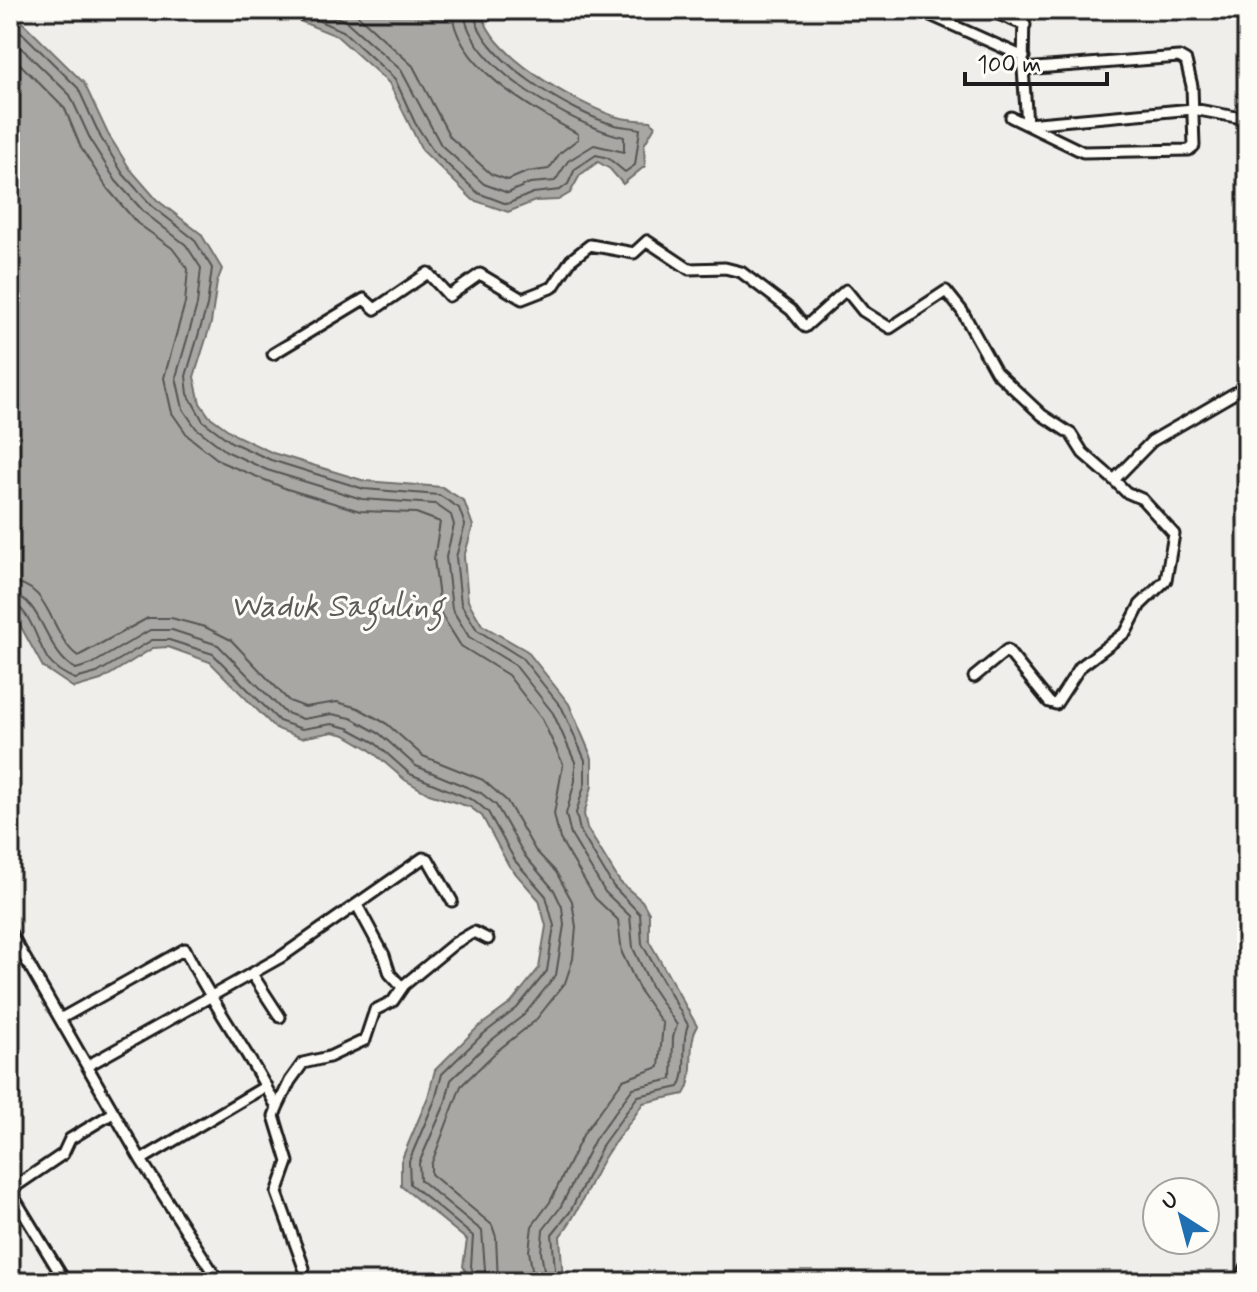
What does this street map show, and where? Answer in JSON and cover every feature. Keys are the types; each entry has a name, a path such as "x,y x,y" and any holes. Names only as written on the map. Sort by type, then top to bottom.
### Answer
{"main road":[{"path":"1242,1282 1247,1269"}],"street":[{"path":"919,10 1024,57"},
{"path":"989,10 1025,25"},
{"path":"1024,10 1023,69 1027,124"},
{"path":"1011,117 1083,152 1189,150 1194,146 1193,109 1186,61 1179,57 1023,69"},
{"path":"1027,124 1193,109 1247,119"},
{"path":"273,354 332,320 358,300 364,299 375,309 428,273 449,296 480,274 522,299 553,287 571,260 584,248 599,245 634,253 647,241 689,269 725,268 741,272 791,310 805,327 846,290 863,311 890,328 946,291 961,309 1000,377 1042,415 1071,434 1083,453 1126,492 1142,499 1174,534 1166,580 1140,605 1126,632 1080,667 1056,704 1049,702 1007,650 974,677"},
{"path":"1114,480 1152,441 1247,386"},
{"path":"87,1066 252,974 357,905 402,869 425,857 452,901"},
{"path":"357,905 384,955 390,974 402,987"},
{"path":"10,932 141,1160 219,1282"},
{"path":"304,1268 277,1193 288,1162 274,1116 277,1108 303,1063 329,1057 365,1040 375,1010 393,1001 402,987 471,934 479,933 488,939"},
{"path":"60,1019 183,948 209,997 277,1108"},
{"path":"252,974 280,1017"},
{"path":"141,1160 266,1086"},
{"path":"63,1278 10,1190 63,1154 70,1139 113,1113"}],"water":[{"name":"Waduk Saguling","path":"10,10 84,83 108,134 130,169 157,200 201,234 222,269 211,323 194,377 200,403 209,416 235,435 273,453 365,481 442,487 464,501 473,526 464,557 468,601 482,625 527,651 569,704 592,758 592,786 584,814 587,828 620,882 642,901 649,913 649,941 697,1026 692,1044 690,1078 684,1094 643,1103 603,1160 560,1236 563,1282 471,1282 463,1266 467,1240 401,1186 401,1161 428,1097 435,1070 477,1028 511,1003 539,968 546,926 539,900 509,866 482,816 470,807 429,794 405,780 369,749 345,735 333,732 301,738 275,728 210,662 168,647 153,648 101,680 74,688 43,667 10,607"},
{"path":"248,10 481,10 487,27 500,44 536,75 577,100 614,116 651,121 655,126 644,145 645,166 623,184 610,169 598,162 580,175 570,193 558,200 535,201 508,212 473,200 422,150 389,83 337,36 280,13"}]}
